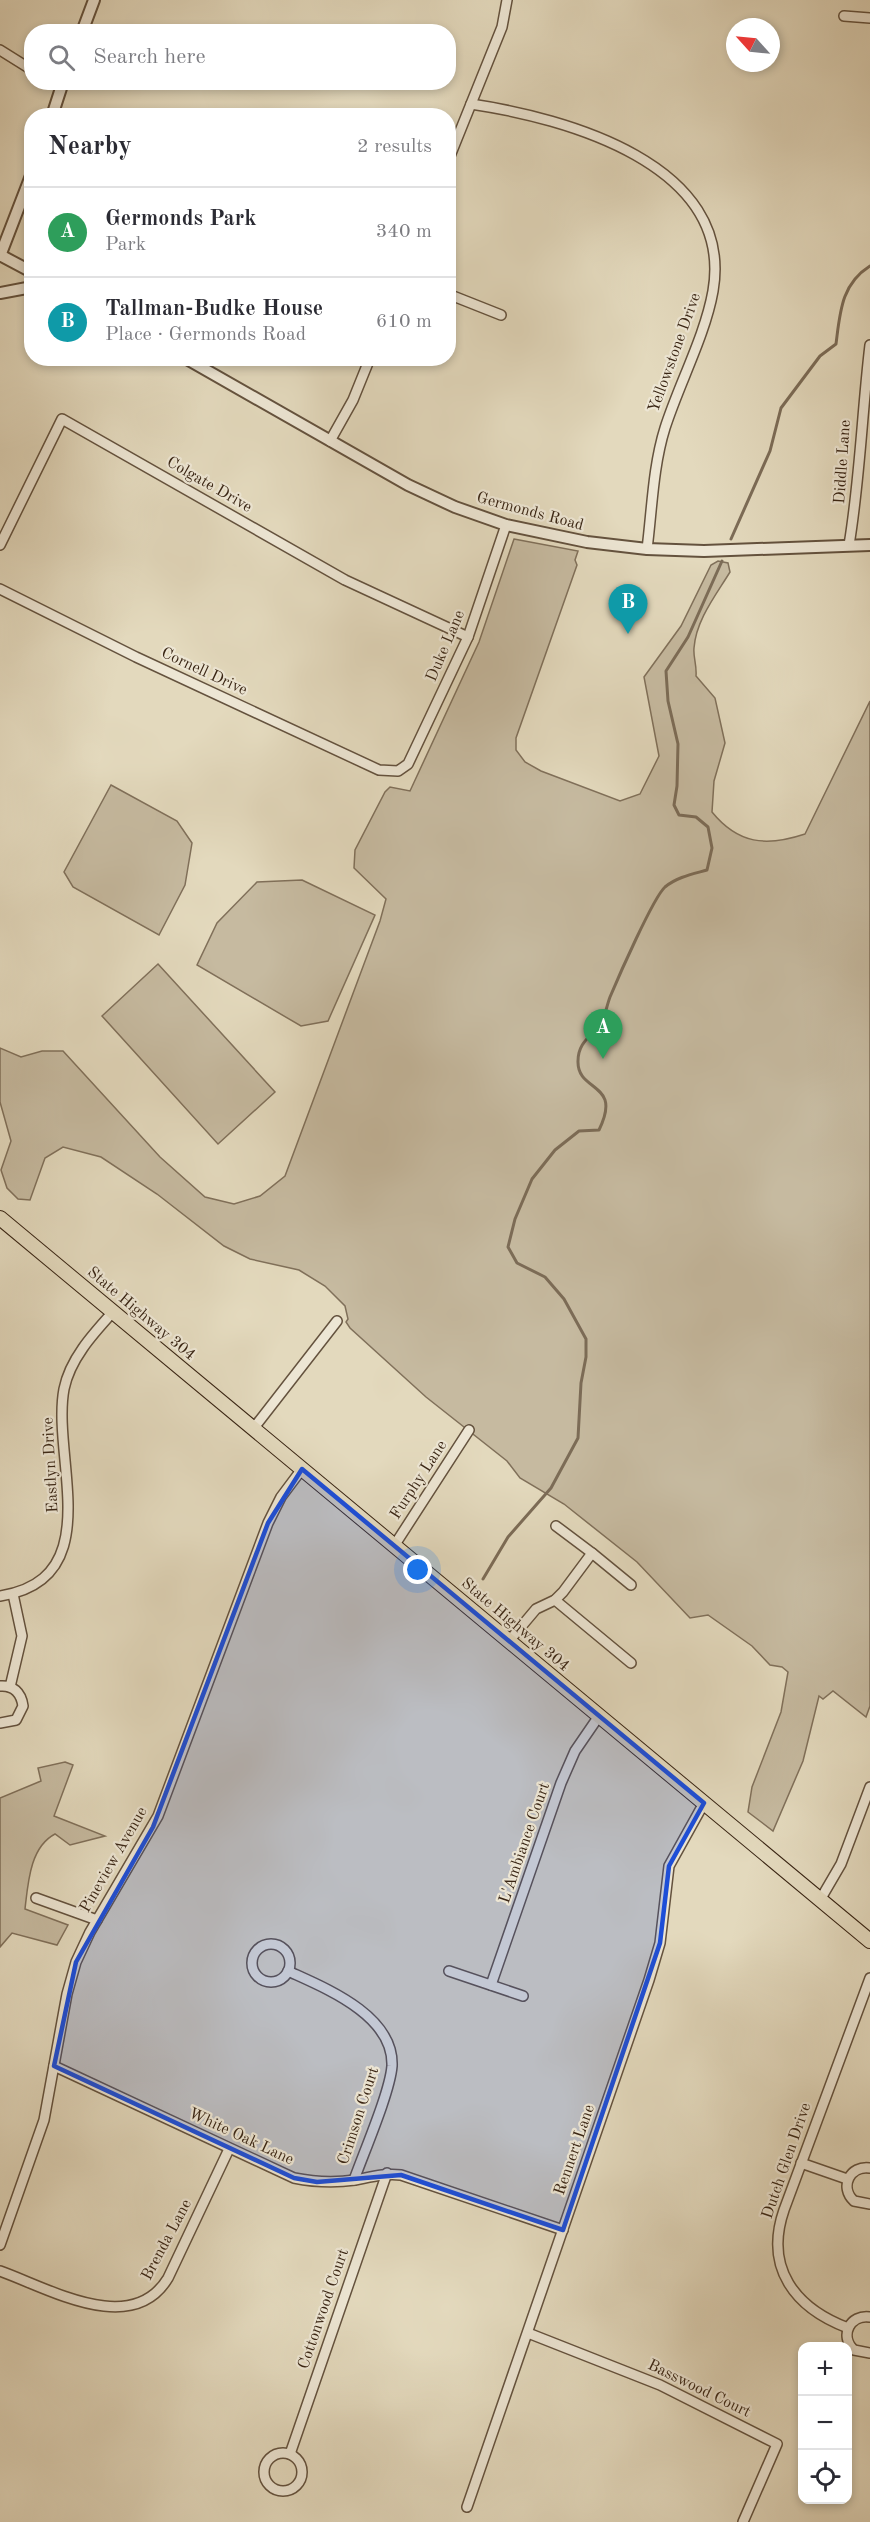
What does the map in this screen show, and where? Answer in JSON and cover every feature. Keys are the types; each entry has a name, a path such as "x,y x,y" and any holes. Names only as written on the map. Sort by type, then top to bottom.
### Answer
{"main road":[{"name":"State Highway 304","path":"0,1218 870,1941"}],"street":[{"path":"85,24 94,0"},
{"path":"456,142 502,27 507,0"},
{"path":"844,16 870,18"},
{"path":"0,50 24,65"},
{"path":"54,108 58,90"},
{"name":"Yellowstone Drive","path":"471,104 543,117 610,142 659,170 685,192 704,218 713,243 714,289 663,434 647,549"},
{"path":"24,194 0,255 24,268"},
{"path":"0,293 24,288"},
{"path":"456,297 501,315"},
{"name":"Diddle Lane","path":"849,545 856,501 861,423 870,345"},
{"name":"Germonds Road","path":"199,366 420,490 506,525 587,542 647,549 704,551 870,545"},
{"path":"330,441 353,400 367,366"},
{"name":"Colgate Drive","path":"0,545 62,419 345,580 468,637"},
{"name":"Duke Lane","path":"398,771 411,759 468,637 506,525"},
{"name":"Cornell Drive","path":"0,589 136,657 380,770 398,771"},
{"name":"Eastlyn Drive","path":"0,1596 13,1594 34,1584 48,1572 66,1542 69,1515 64,1387 78,1357 112,1312"},
{"path":"253,1428 337,1321"},
{"name":"Furphy Lane","path":"394,1546 470,1430"},
{"name":"Pineview Avenue","path":"0,2245 39,2138 69,1983 76,1962 97,1920 153,1827 268,1523 280,1497 302,1469"},
{"path":"556,1526 632,1585"},
{"path":"509,1641 536,1609 555,1600 592,1553"},
{"path":"0,1723 16,1720 23,1708 19,1694 5,1686 22,1636 13,1594"},
{"path":"555,1600 631,1663"},
{"name":"L'Ambiance Court","path":"491,1985 564,1774 578,1744 599,1716"},
{"path":"820,1900 841,1864 870,1787"},
{"name":"Rennert Lane","path":"467,2507 660,1943 669,1866 704,1803"},
{"path":"36,1898 97,1920"},
{"path":"264,1945 279,1945 289,1957 288,1971 278,1980 263,1980 253,1970 254,1954 264,1945"},
{"name":"Crimson Court","path":"288,1971 354,2004 375,2025 390,2052 392,2066 389,2080 354,2180"},
{"path":"449,1971 523,1996"},
{"name":"Dutch Glen Drive","path":"848,2328 827,2320 806,2306 794,2293 781,2268 778,2249 779,2229 801,2163 870,1978"},
{"name":"White Oak Lane","path":"54,2066 294,2178 317,2182 354,2180 387,2174 411,2177 563,2230"},
{"name":"Brenda Lane","path":"0,2271 99,2306 122,2308 144,2302 158,2292 168,2278 229,2149"},
{"path":"801,2163 847,2180"},
{"path":"870,2168 857,2169 847,2180 850,2198 858,2203 870,2204"},
{"name":"Cottonwood Court","path":"290,2454 387,2174"},
{"path":"870,2317 857,2318 848,2328 847,2338 850,2347 858,2352 870,2353"},
{"name":"Basswood Court","path":"528,2333 660,2385 777,2444 743,2522"},
{"path":"276,2454 290,2454 300,2464 302,2478 293,2488 278,2490 267,2481 265,2467 276,2454"}],"highlighted area":[{"path":"302,1469 704,1803 669,1866 660,1943 563,2230 401,2175 317,2182 294,2178 54,2066 76,1962 153,1827 268,1523"}],"shaded area":[{"path":"514,539 578,551 575,560 577,565 516,738 516,750 525,762 541,771 620,801 640,794 659,756 644,677 681,626 711,565 718,561 728,563 730,572 698,628 694,651 696,676 715,698 725,743 714,781 712,812 722,823 732,831 754,840 778,841 805,834 870,701 870,1706 866,1717 833,1691 823,1699 819,1696 803,1761 773,1831 748,1812 752,1787 781,1712 788,1672 782,1667 770,1665 752,1646 708,1615 690,1618 637,1562 564,1504 520,1478 507,1461 426,1397 350,1328 346,1322 348,1319 345,1306 325,1286 299,1270 250,1259 224,1246 157,1194 101,1157 63,1147 45,1158 30,1200 18,1199 7,1188 1,1170 11,1141 0,1102 0,1048 21,1057 42,1051 63,1051 160,1157 205,1197 234,1204 260,1196 285,1176 380,921 386,899 354,868 355,850 385,792 390,787 410,791 479,642"},
{"path":"111,785 177,821 192,843 185,885 159,935 73,887 64,872"},
{"path":"302,880 375,915 328,1021 301,1026 197,965 217,923 257,882"},
{"path":"158,964 275,1092 218,1144 102,1016"},
{"path":"65,1762 73,1765 54,1816 105,1836 70,1845 55,1834 40,1848 35,1857 29,1877 25,1909 68,1925 57,1945 12,1933 0,1947 0,1798 41,1781 38,1768"}],"waterway":[{"path":"731,539 770,451 781,408 820,356 836,344 841,310 848,290 860,273 870,266"},
{"path":"483,1579 508,1537 551,1488 578,1438 586,1339 564,1299 545,1277 517,1263 508,1247 515,1219 532,1179 555,1150 579,1131 599,1130 606,1103 603,1095 584,1078 580,1071 578,1061 580,1049 602,1020 614,987 652,906 665,887 685,876 707,870 712,848 708,827 696,817 679,815 674,805 678,744 668,701 666,671 688,637 722,561"}],"place":[{"name":"Tallman-Budke House","path":"628,634"},
{"name":"Germonds Park","path":"603,1059"}]}
